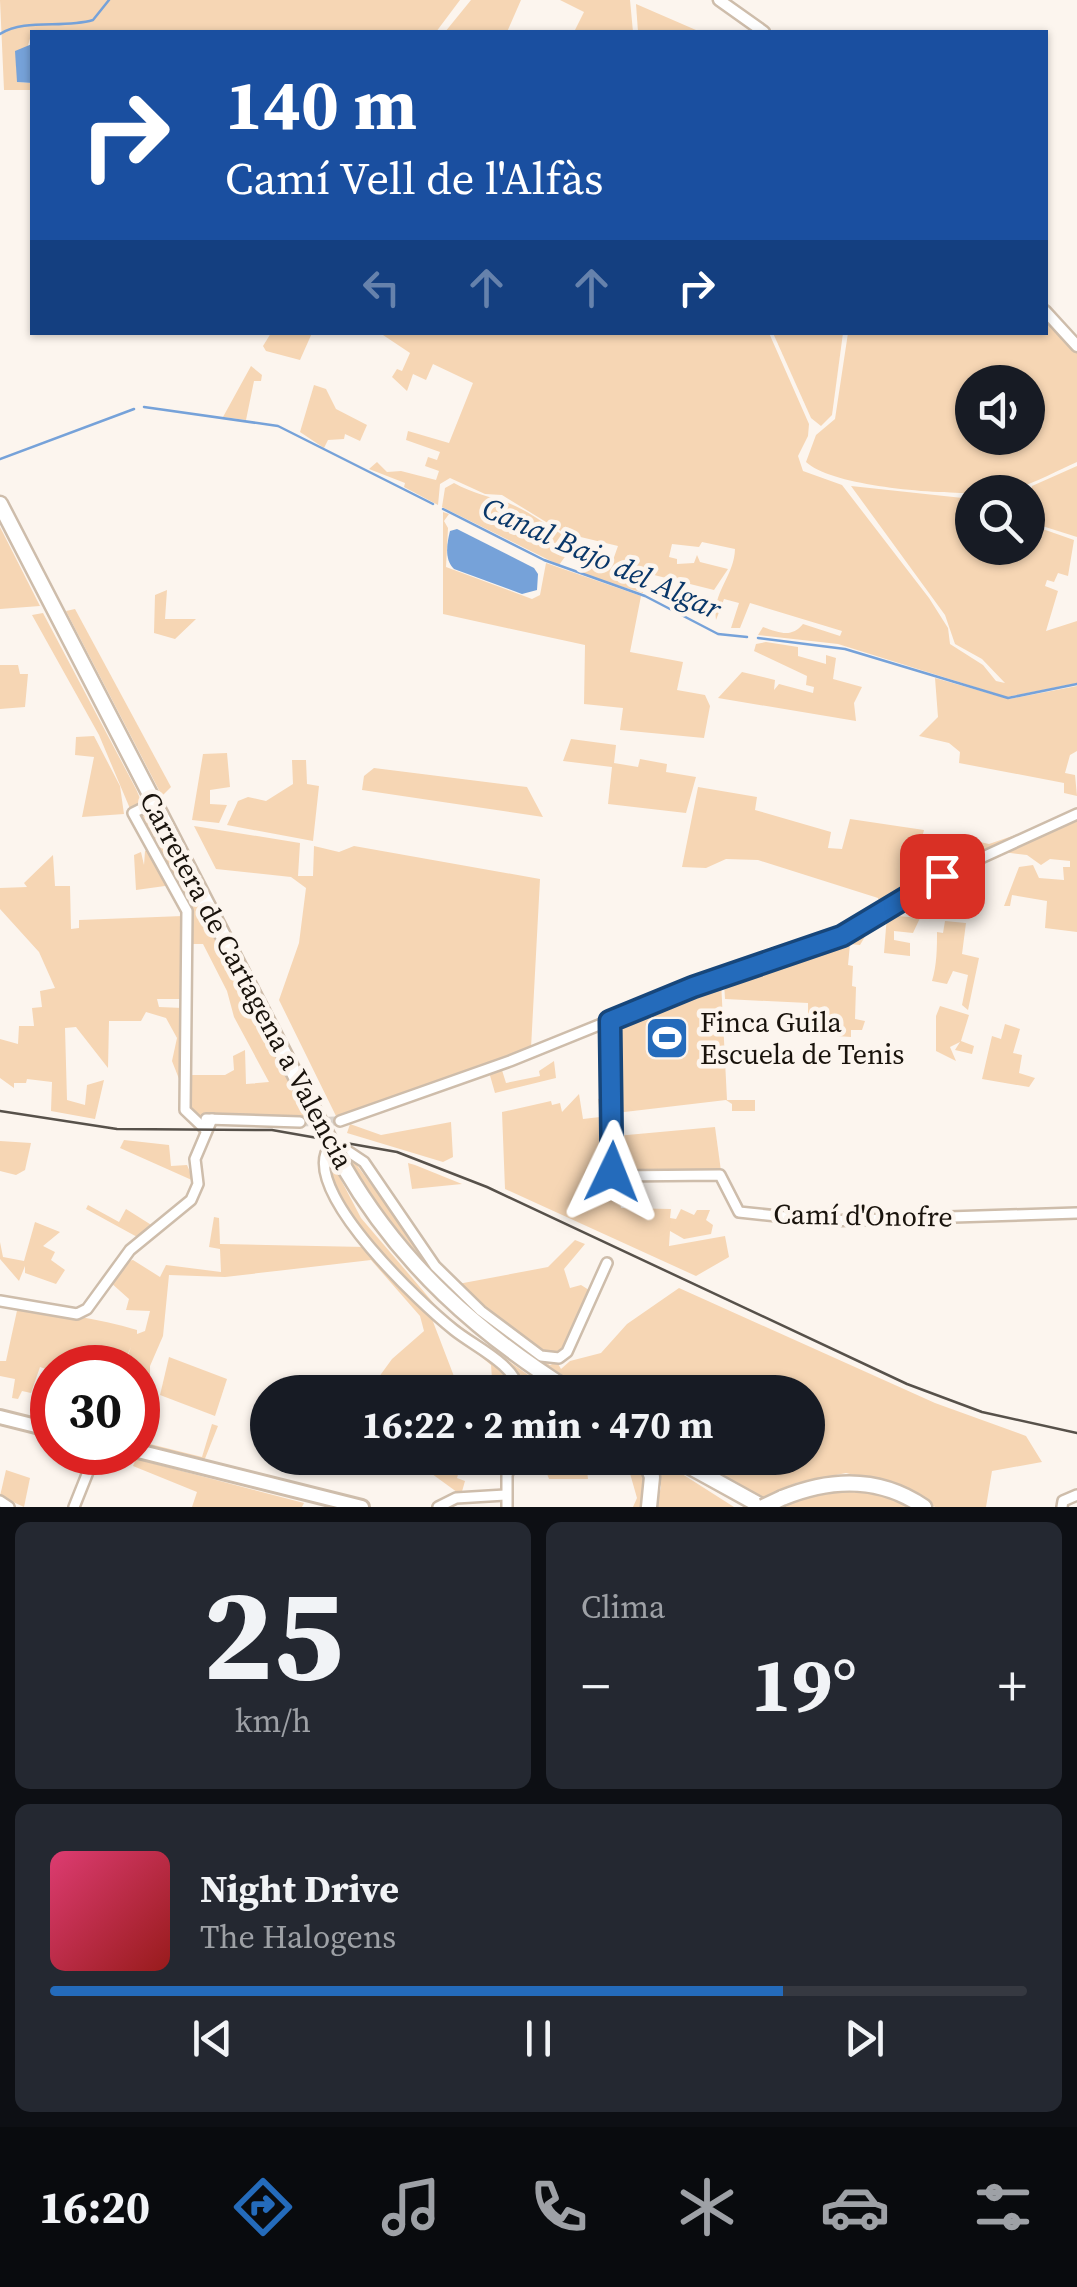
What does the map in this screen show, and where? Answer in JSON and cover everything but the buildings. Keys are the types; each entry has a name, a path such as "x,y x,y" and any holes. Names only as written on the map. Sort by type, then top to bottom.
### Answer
{"highway":[{"name":"Carretera de Cartagena a Valencia","path":"0,504 309,1102 369,1208 421,1274 514,1355 545,1375"},
{"path":"514,1355 540,1375"},
{"path":"649,1507 651,1475"},
{"path":"701,1475 751,1507"},
{"path":"706,1475 763,1507 818,1485 852,1482 894,1490 924,1507"}],"main road":[{"path":"0,1417 30,1424"},
{"path":"160,1456 362,1507"}],"street":[{"path":"719,0 761,30"},
{"path":"1048,314 1077,346"},
{"path":"137,811 187,911 187,1044 182,1072 185,1110 202,1124"},
{"path":"340,1121 693,987 842,936 935,879 1077,814"},
{"name":"Camí d'Onofre","path":"610,1021 614,1176 720,1176 739,1212 825,1221 1077,1213"},
{"path":"202,1124 212,1119 300,1122"},
{"path":"0,1301 77,1314 87,1309 130,1250 191,1200 198,1184 195,1159 202,1124"},
{"path":"346,1150 364,1162 452,1283 541,1356 559,1358 567,1352 607,1263"},
{"path":"326,1153 322,1169 327,1182 370,1248 452,1329 512,1375"},
{"path":"74,1507 87,1475"},
{"path":"507,1507 504,1495 509,1475"},
{"path":"438,1507 456,1498 504,1495"},
{"path":"1062,1507 1063,1501 1077,1495"},
{"path":"0,1501 9,1507"}],"shaded area":[{"path":"0,0 460,0 438,30 30,30 17,82 30,83 30,90 4,90"},
{"path":"471,0 521,0 508,30 447,30"},
{"path":"560,0 630,0 633,30 575,30 584,12"},
{"path":"636,4 696,30 638,30"},
{"path":"1048,322 1077,350 1077,462 1045,476 955,475 955,492 869,484 843,479 806,462 816,435 835,419 848,335 1048,335"},
{"path":"269,335 311,335 300,360 266,351 263,346"},
{"path":"383,335 770,335 809,424 798,456 803,471 842,485 929,598 948,628 950,644 983,665 996,681 1005,683 982,659 955,644 945,615 851,486 955,497 955,565 1045,565 1045,530 1074,540 1068,576 1058,573 1054,582 1047,580 1045,586 1058,591 1046,631 1077,621 1077,683 1007,697 838,644 758,635 763,627 786,633 803,624 840,636 842,631 750,603 740,628 731,628 739,603 724,599 716,620 716,610 735,549 702,542 699,547 672,544 669,557 677,559 677,564 694,563 697,555 700,562 728,569 714,590 646,573 643,593 580,574 591,559 605,565 608,559 613,560 618,546 564,533 502,495 485,494 450,478 440,484 438,505 404,487 405,483 369,469 377,462 387,472 401,471 436,480 439,471 425,466 428,457 437,460 440,452 406,440 408,431 449,443 473,383 433,364 426,380 413,374 407,391 392,377 397,369 402,371 410,353"},
{"path":"774,335 843,335 832,415 821,426 811,418"},
{"path":"251,366 262,375 261,381 254,381 246,420 223,417"},
{"path":"314,385 326,389 336,409 367,425 360,441 345,434 344,439 328,440 324,448 300,432"},
{"path":"1077,466 1077,537 1045,527 1045,480"},
{"path":"454,483 517,507 589,547 586,559 567,554 559,565 442,507 445,488"},
{"path":"443,512 449,514 444,521 448,528 446,567 532,599 540,595 546,563 641,596 630,652 683,662 677,690 705,695 710,706 704,738 620,730 623,708 584,704 585,645 443,614"},
{"path":"0,527 40,606 0,609"},
{"path":"167,590 165,619 196,619 175,639 154,633 155,595"},
{"path":"75,609 171,787 162,796 66,611"},
{"path":"43,613 136,789 143,805 131,811 99,735 32,615"},
{"path":"756,644 798,647 798,656 826,664 826,655 836,658 833,679 862,687 854,703 856,721 718,698 742,672 775,680 774,690 779,684 813,693 814,687 806,685 807,676 754,651"},
{"path":"0,665 18,665 20,674 28,674 25,707 0,709"},
{"path":"935,678 1009,699 1077,686 1077,751 1070,755 1065,773 1075,775 1077,796 1064,793 1064,783 959,763 960,752 949,743 919,736 938,717"},
{"path":"94,736 120,786 124,814 82,817 94,757 75,755 76,737"},
{"path":"571,739 616,745 614,763 638,767 640,759 667,764 666,772 696,777 686,813 608,804 612,767 563,761"},
{"path":"227,753 230,787 210,790 210,804 227,805 219,823 192,820 203,754"},
{"path":"292,760 306,760 307,784 319,786 313,841 227,825 238,801 248,797 266,801 293,784"},
{"path":"374,768 527,787 543,817 362,790 364,776"},
{"path":"698,787 757,797 755,810 831,832 828,848 842,849 850,819 924,830 918,854 904,853 912,867 929,878 882,909 878,898 758,860 726,859 706,868 682,867"},
{"path":"147,810 309,1119 197,1115 188,1110 187,1075 225,1075 234,1070 233,1056 245,1050 246,1084 269,1082 234,1017 227,991 203,944 189,944 190,917 141,818"},
{"path":"1077,819 1077,932 1045,928 1047,901 1012,895 1010,906 1004,906 1019,867 1033,865 1039,878 1064,880 1063,867 1070,867 1070,861 1050,859 1041,865 1027,855 1003,852"},
{"path":"194,826 300,843 298,876 313,876 314,846 339,852 354,846 540,879 531,1048 336,1116 279,1000 299,943 306,888 291,877 216,869"},
{"path":"1024,832 1024,836 945,872 949,835 989,844"},
{"path":"150,849 165,877 165,886 136,890 134,855 141,852 144,865 145,851"},
{"path":"53,855 55,886 70,886 71,929 79,928 79,920 183,916 183,999 157,999 159,1007 183,1008 181,1084 172,1061 177,1038 166,1018 146,1012 141,1021 109,1021 108,1068 76,1027 65,1028 67,1100 85,1105 87,1085 104,1080 95,1119 51,1111 52,1082 27,1079 26,1083 14,1083 14,1088 0,1078 0,1039 18,1044 19,1026 34,1026 32,1008 42,1007 40,991 55,988 39,952 0,909 0,888 27,887 24,883"},
{"path":"887,915 920,918 913,933 894,931 894,940 910,943 910,956 884,953"},
{"path":"945,921 966,923 962,954 979,958 968,1010 962,1005 968,975 953,971 947,984 932,981 937,932 943,933"},
{"path":"873,923 860,945 850,944 848,965 853,966 852,986 856,987 855,1019 865,1021 862,1030 851,1030 851,1037 808,1034 808,1003 725,999 724,982 850,939"},
{"name":"Finca Guila Escuela de Tenis","path":"721,981 727,1100 755,1100 755,1111 732,1111 732,1104 726,1100 616,1113 613,1026"},
{"path":"940,1006 969,1015 961,1041 974,1046 972,1054 955,1050 960,1042 950,1047 956,1061 936,1051 936,1016"},
{"path":"1005,1024 1020,1029 1013,1053 1022,1055 1019,1073 1035,1078 1029,1087 982,1079 992,1036 1001,1039"},
{"path":"554,1061 556,1078 495,1093 489,1072 501,1067 506,1083 540,1076 539,1071"},
{"path":"579,1094 583,1119 600,1117 598,1099 611,1095 614,1198 619,1197 621,1208 671,1209 670,1218 676,1219 681,1209 694,1215 697,1210 710,1210 706,1220 713,1225 711,1234 684,1239 670,1231 669,1246 725,1236 729,1257 696,1276 505,1189 502,1112 551,1101 552,1105 560,1103 562,1112"},
{"path":"451,1122 453,1157 443,1162 347,1133 350,1124 381,1135"},
{"path":"715,1127 721,1171 616,1175 616,1136"},
{"path":"124,1140 169,1145 171,1166 187,1165 194,1181 120,1148"},
{"path":"0,1141 31,1143 25,1170 16,1175 0,1171"},
{"path":"328,1155 361,1218 442,1313 528,1375 521,1375 479,1347 409,1286 363,1235 333,1181"},
{"path":"353,1160 427,1259 504,1333 550,1365 557,1362 561,1369 570,1361 601,1353 627,1324 679,1288 935,1403 1026,1436 1042,1462 992,1471 986,1507 935,1507 904,1487 846,1473 796,1483 762,1500 723,1475 825,1475 825,1375 562,1375 503,1336 448,1290 375,1202 351,1164"},
{"path":"408,1163 415,1165 462,1184 412,1189"},
{"path":"88,1205 119,1222 126,1209 153,1226 139,1238 86,1209"},
{"path":"214,1217 219,1218 220,1244 366,1247 432,1319 453,1375 380,1375 392,1359 424,1331 420,1316 371,1260 225,1277 169,1275 159,1345 30,1345 30,1393 22,1391 18,1399 12,1398 15,1379 0,1376 0,1361 6,1361 18,1306 107,1322 137,1330 137,1334 145,1331 150,1311 126,1310 129,1299 110,1282 124,1262 133,1260 160,1277 166,1265 221,1272 220,1249 209,1247"},
{"path":"35,1222 60,1232 43,1246 55,1252 51,1260 65,1270 56,1284 25,1273 25,1266 19,1281 0,1259 0,1242 3,1257 24,1261"},
{"path":"575,1240 585,1244 564,1269 570,1288 581,1285 589,1290 561,1353 547,1354 536,1348 458,1284 548,1267"},
{"path":"457,1337 506,1375 492,1375 491,1365"},
{"path":"169,1357 227,1379 215,1416 160,1395"},
{"path":"212,1424 218,1426 204,1461 160,1450 160,1446 202,1457"},
{"path":"160,1465 304,1503 302,1507 192,1507 197,1492 155,1475 160,1475"},
{"path":"6,1470 30,1478 24,1507 0,1496"},
{"path":"434,1475 458,1475 465,1481 461,1495"},
{"path":"547,1475 588,1475 588,1479 549,1479"},
{"path":"630,1475 646,1475 649,1484 645,1507 633,1507 637,1498"},
{"path":"657,1475 684,1475 734,1507 656,1507 661,1487"},
{"path":"827,1490 884,1494 910,1507 780,1507"}],"water":[{"path":"30,45 30,83 17,82 15,51"},
{"path":"457,529 534,568 538,574 537,590 522,594 454,569 447,546 450,531"}],"waterway":[{"path":"0,34 21,26 93,20 109,0"},
{"name":"Canal Bajo del Algar","path":"144,407 278,426 433,504"},
{"name":"Canal Bajo del Algar","path":"0,459 134,409"},
{"name":"Canal Bajo del Algar","path":"443,509 544,560 645,596 718,634 747,637"},
{"name":"Canal Bajo del Algar","path":"758,638 845,649 1008,698 1077,684"}],"tunnel":[{"path":"300,1122 340,1121"}],"tram line":[{"path":"0,1111 117,1129 272,1130 397,1152 487,1187 907,1384 982,1412 1077,1433"}],"place":[{"name":"Finca Guila Escuela de Tenis","path":"667,1038"}],"route":[{"path":"612,1172 610,1021 693,987 842,936 942,876"}]}
